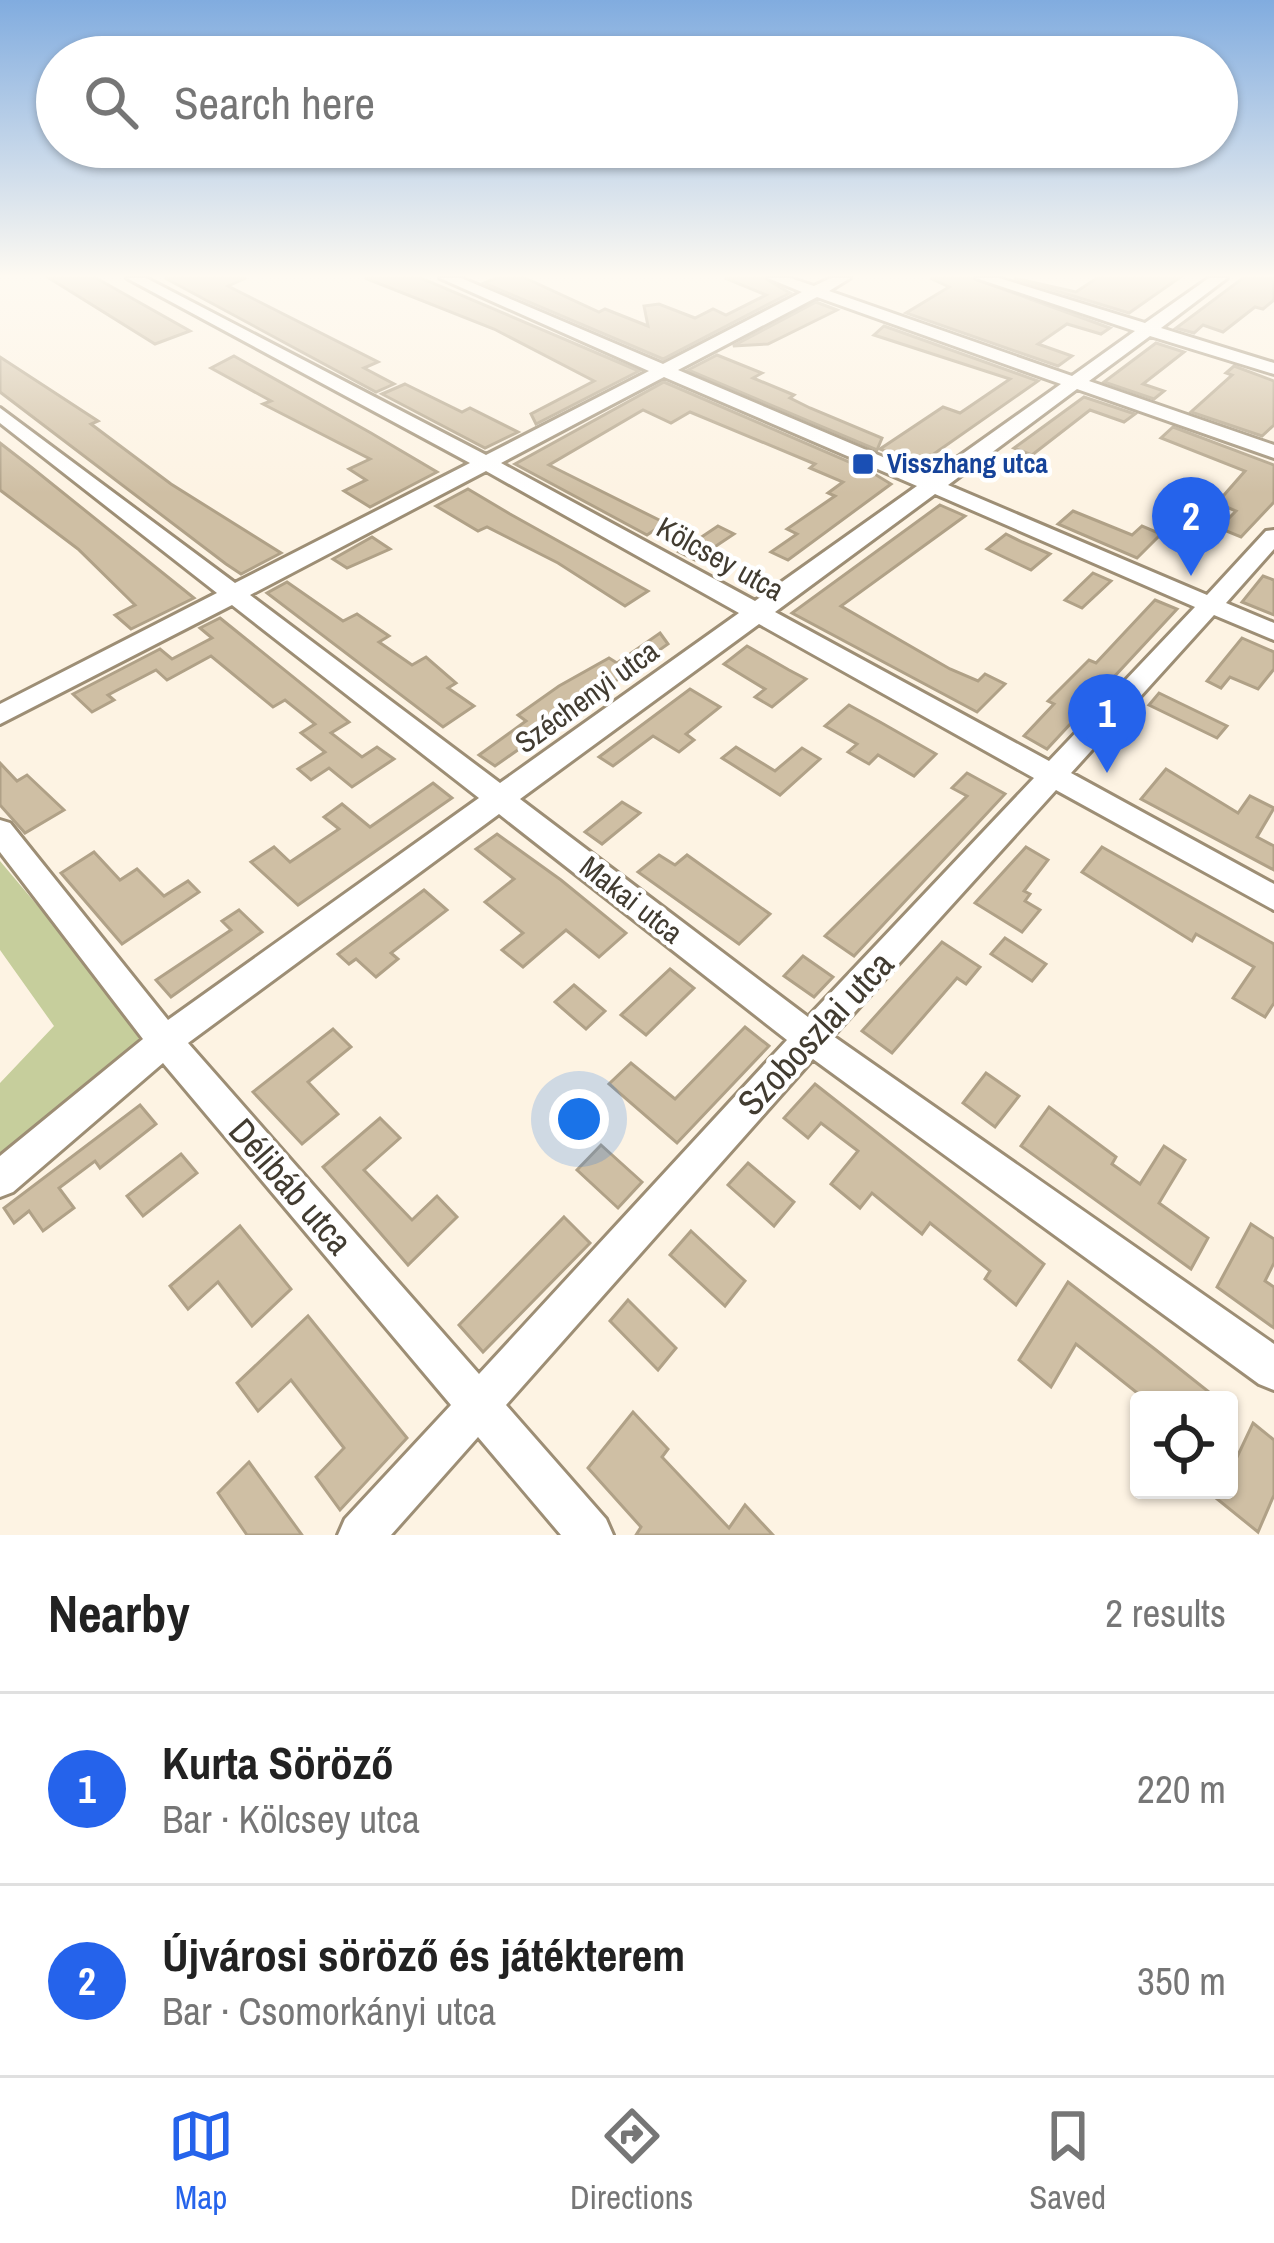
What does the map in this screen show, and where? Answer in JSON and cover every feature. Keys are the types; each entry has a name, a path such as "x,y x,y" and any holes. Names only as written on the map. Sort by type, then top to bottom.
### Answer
{"street":[{"name":"Kölcsey utca","path":"270,350 1274,898"},
{"path":"615,350 1274,632"},
{"path":"0,716 705,350"},
{"path":"982,350 1274,452"},
{"name":"Széchenyi utca","path":"0,1179 165,1041 935,487 1117,350"},
{"path":"1212,350 1274,369"},
{"name":"Makai utca","path":"0,413 810,1038 1274,1369"},
{"name":"Szoboszlai utca","path":"361,1535 810,1038 1274,536"},
{"name":"Délibáb utca","path":"0,831 165,1041 590,1535"}],"green space":[{"path":"0,861 148,1037 0,1167 0,1083 54,1026 0,950"}],"building":[{"path":"298,350 354,350 378,362 364,368 394,384 376,392"},
{"path":"534,350 589,350 639,371 536,424 531,414 594,381"},
{"path":"641,350 681,350 663,359"},
{"path":"919,350 950,350 1038,381 918,465 880,449 943,407 960,413 1010,379"},
{"path":"1011,350 1054,350 1072,356 1058,366"},
{"path":"1147,350 1184,352 1143,384 1164,391 1154,399 1104,382"},
{"path":"717,355 762,373 753,378 794,395 790,398 882,438 877,450 688,370"},
{"path":"234,356 437,472 370,507 344,491 366,480 349,469 370,459 263,404 271,401 211,368"},
{"path":"0,357 98,421 91,424 171,484 281,553 241,574 226,564 0,392"},
{"path":"1234,366 1274,381 1274,425 1262,436 1191,412 1232,375 1226,373"},
{"path":"664,382 891,484 788,560 771,552 797,534 787,529 835,496 828,493 843,482 810,468 815,464 690,412 671,423 643,410 549,465 665,523 647,535 515,464"},
{"path":"405,384 518,432 485,448 382,394"},
{"path":"1084,397 1135,414 1124,422 1090,410 1032,455 1014,448"},
{"path":"1173,427 1274,465 1274,502 1241,537 1219,528 1236,511 1217,503 1245,471 1161,438"},
{"path":"0,443 194,598 131,629 115,615 135,605 78,549 0,490"},
{"path":"468,489 648,591 625,606 558,563 487,527 478,531 436,506"},
{"path":"940,505 965,516 841,606 950,669 978,681 985,674 1005,684 977,712 792,613"},
{"path":"1073,511 1132,535 1142,526 1161,534 1137,558 1058,524"},
{"path":"718,526 734,534 695,560 679,552"},
{"path":"1006,534 1050,554 1031,570 987,549"},
{"path":"372,537 390,549 347,568 333,559"},
{"path":"1093,573 1111,581 1082,608 1065,600"},
{"path":"1263,576 1274,580 1274,615 1242,602"},
{"path":"287,582 343,621 357,614 389,636 379,642 412,665 426,657 456,683 448,688 474,706 443,727 267,593"},
{"path":"1155,600 1177,609 1047,749 1024,736 1054,704 1048,701 1089,660 1096,663"},
{"path":"220,618 349,722 331,733 362,757 377,747 394,759 352,787 329,768 311,780 298,769 325,752 301,733 315,724 285,700 273,707 211,656 167,680 156,670 108,695 114,700 92,712 73,694 160,649 172,659 212,638 200,628"},
{"path":"660,633 668,644 495,766 479,755 526,721 518,715 559,686 609,658 617,663"},
{"path":"1242,638 1274,652 1274,669 1258,689 1230,677 1221,688 1207,681"},
{"path":"747,646 806,679 772,707 755,697 765,689 724,664"},
{"path":"690,689 720,707 686,734 694,740 679,752 653,736 613,766 599,757"},
{"path":"1159,693 1227,726 1217,738 1149,705"},
{"path":"849,705 936,754 914,776 878,755 869,764 848,752 857,744 825,726"},
{"path":"736,747 775,771 802,748 820,759 780,795 722,758"},
{"path":"0,763 17,781 27,775 64,810 25,833 0,805"},
{"path":"1166,769 1238,813 1250,796 1274,808 1257,837 1274,846 1274,870 1141,799"},
{"path":"967,773 1005,794 854,956 825,936 967,796 952,788"},
{"path":"433,783 452,798 298,905 251,862 274,847 290,862 339,829 324,817 342,804 370,827"},
{"path":"622,802 640,813 602,844 585,832"},
{"path":"497,834 626,933 599,957 566,930 523,967 502,950 523,933 485,902 514,879 476,849"},
{"path":"1026,847 1048,860 1024,891 1030,894 1025,901 1040,910 1022,932 975,903"},
{"path":"1102,847 1274,944 1274,1003 1265,1017 1233,998 1254,967 1196,934 1192,941 1082,872"},
{"path":"94,852 120,880 137,869 164,896 188,881 199,892 122,944 61,873"},
{"path":"659,855 675,865 687,855 770,914 739,944 638,872"},
{"path":"424,890 447,910 391,953 398,959 376,977 356,959 349,964 338,954"},
{"path":"239,910 262,932 171,997 156,980 231,930 222,921"},
{"path":"1005,938 1046,964 1032,981 991,954"},
{"path":"942,942 980,967 966,984 957,978 892,1053 862,1031"},
{"path":"803,956 833,977 814,997 784,976"},
{"path":"670,969 694,988 646,1035 621,1015"},
{"path":"574,985 605,1011 586,1029 555,1002"},
{"path":"745,1027 769,1046 677,1143 609,1084 631,1063 675,1099"},
{"path":"333,1029 351,1047 308,1082 338,1114 302,1144 253,1092"},
{"path":"986,1073 1019,1096 995,1127 963,1103"},
{"path":"815,1084 1044,1264 1016,1305 985,1279 990,1271 930,1223 922,1234 872,1193 860,1208 831,1184 858,1151 821,1123 808,1138 784,1118"},
{"path":"140,1105 156,1124 100,1168 95,1161 59,1188 74,1208 43,1231 29,1211 14,1223 4,1208"},
{"path":"1049,1107 1116,1157 1112,1164 1140,1184 1164,1146 1185,1160 1159,1203 1208,1238 1191,1269 1021,1146"},
{"path":"380,1118 400,1138 364,1170 412,1220 437,1196 457,1217 408,1265 323,1167"},
{"path":"601,1145 642,1182 618,1208 577,1170"},
{"path":"181,1154 197,1173 143,1216 127,1196"},
{"path":"748,1163 794,1202 774,1226 728,1185"},
{"path":"564,1217 590,1243 483,1352 459,1325"},
{"path":"1251,1224 1274,1239 1274,1263 1265,1281 1274,1287 1274,1328 1217,1287"},
{"path":"240,1226 291,1289 252,1326 218,1282 188,1309 170,1286"},
{"path":"691,1231 745,1281 725,1306 670,1255"},
{"path":"1068,1282 1207,1391 1135,1391 1076,1344 1051,1387 1019,1360"},
{"path":"628,1300 676,1348 658,1370 610,1321"},
{"path":"308,1316 407,1438 340,1510 316,1477 344,1448 291,1380 258,1411 237,1383"},
{"path":"633,1412 668,1449 662,1457 729,1528 745,1505 773,1535 636,1535 641,1527 588,1468"},
{"path":"1253,1423 1274,1440 1274,1495 1258,1532 1217,1499 1238,1499 1238,1455"},
{"path":"249,1462 302,1535 247,1535 218,1493"}],"place":[{"name":"Visszhang utca","path":"863,464"},
{"name":"Újvárosi söröző és játékterem","path":"1191,576"},
{"name":"Kurta Söröző","path":"1107,773"}]}
